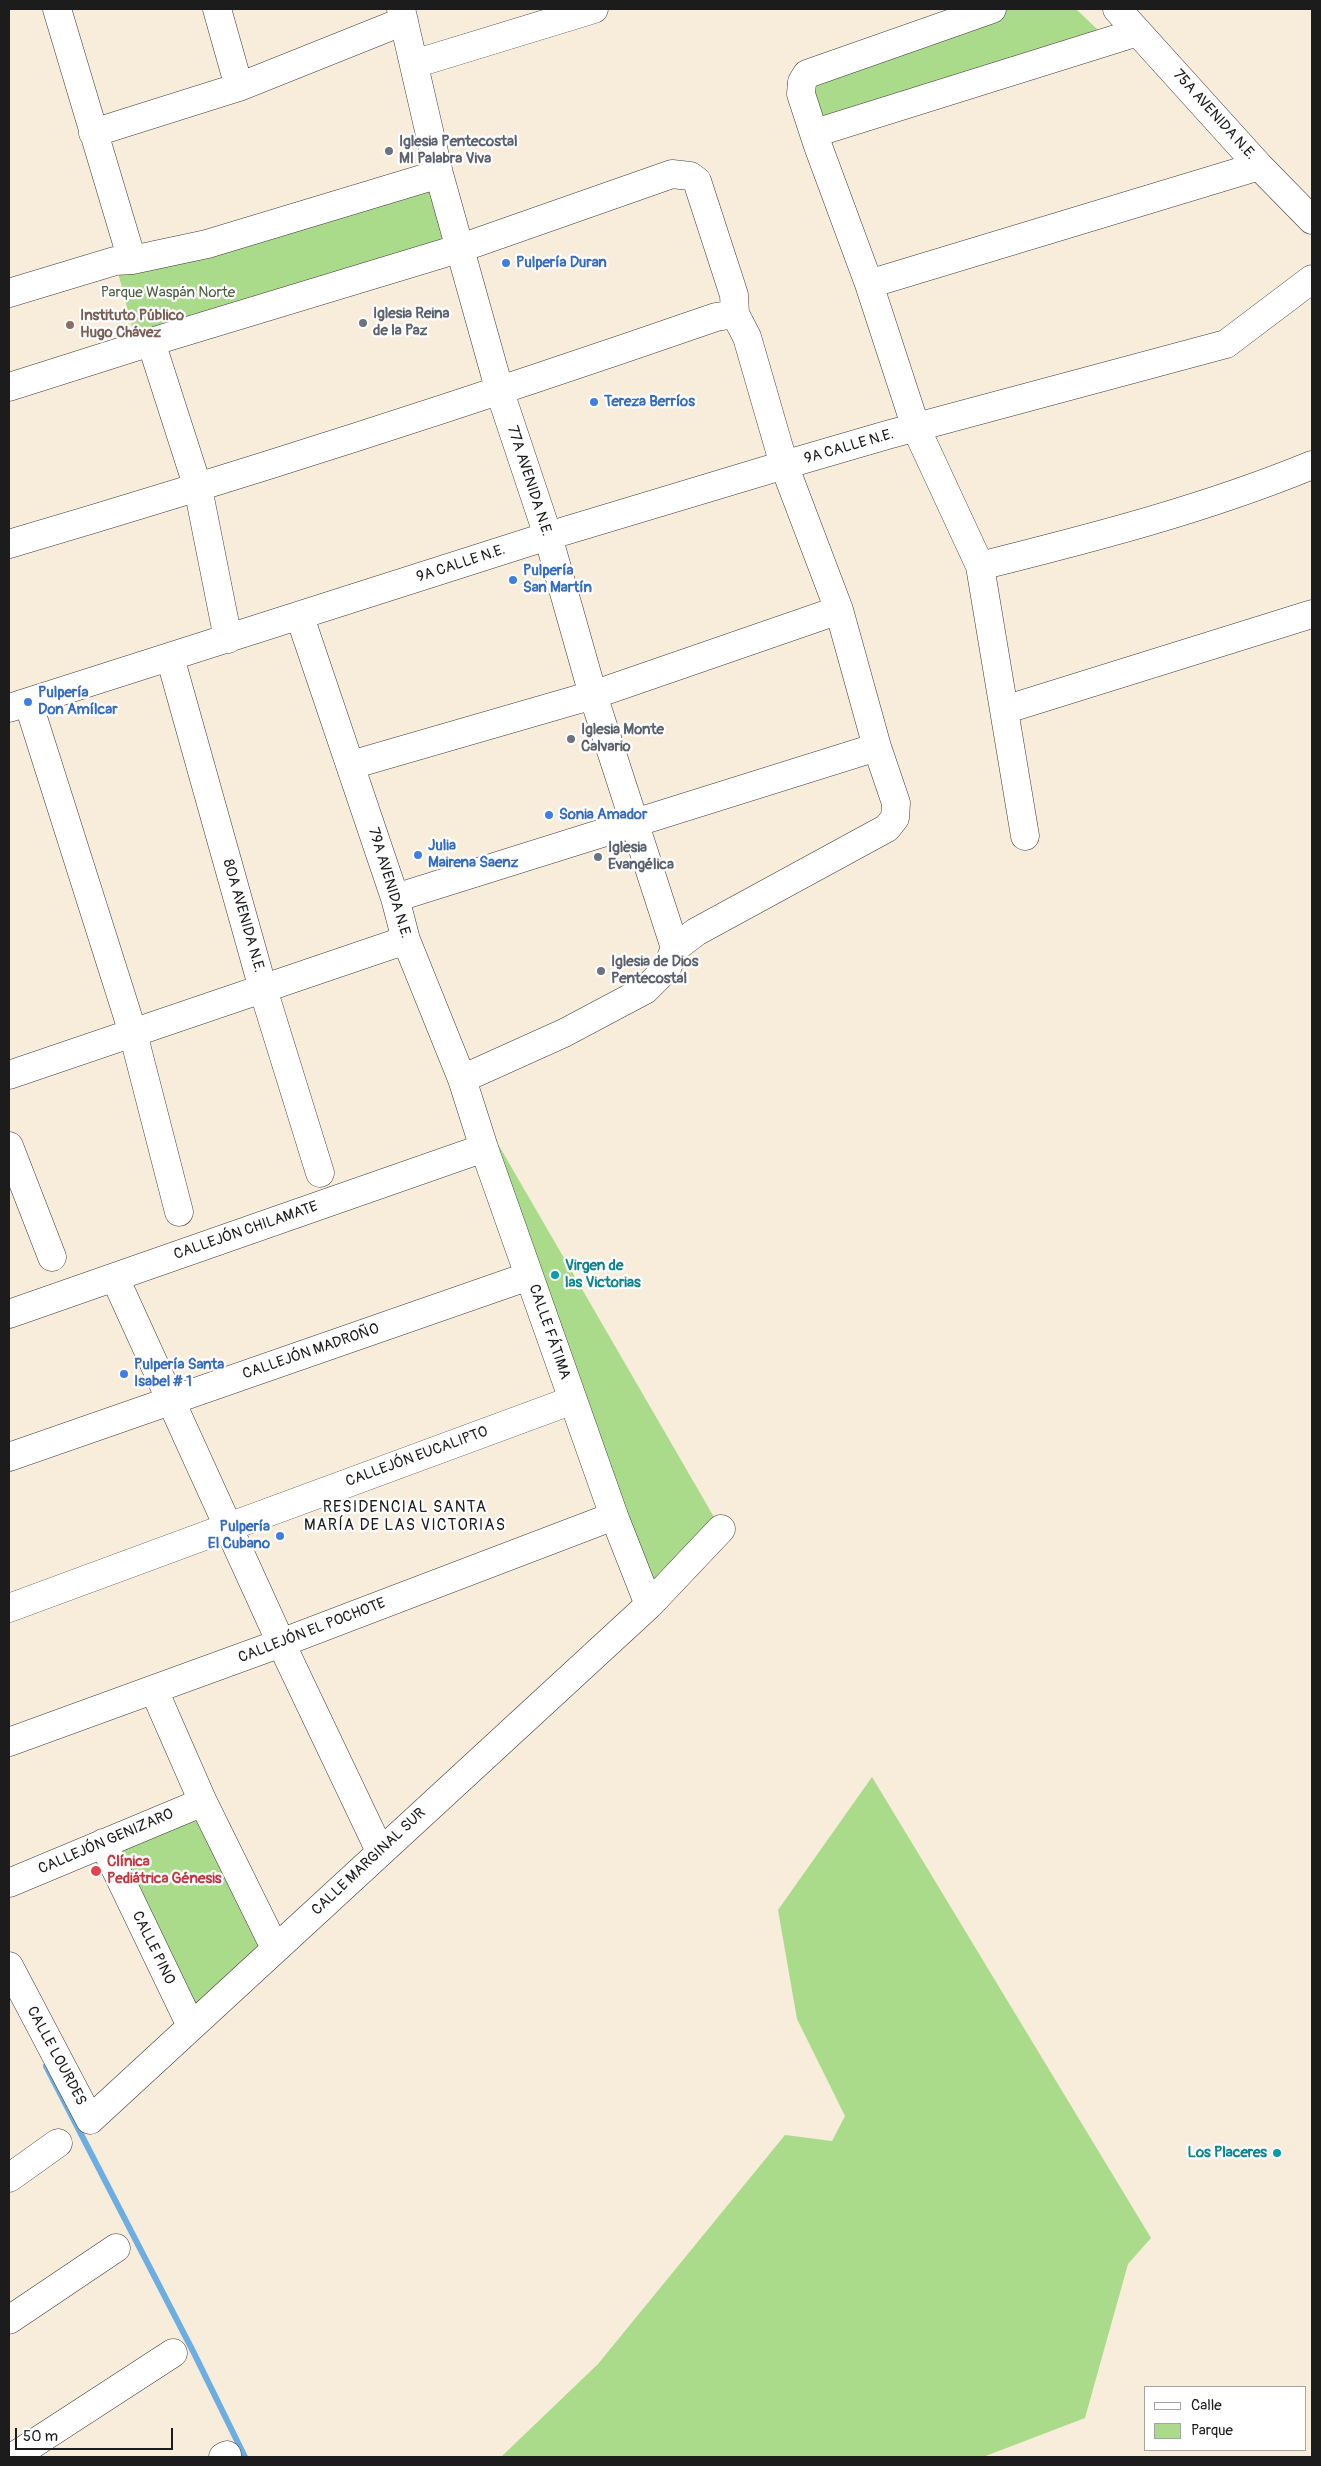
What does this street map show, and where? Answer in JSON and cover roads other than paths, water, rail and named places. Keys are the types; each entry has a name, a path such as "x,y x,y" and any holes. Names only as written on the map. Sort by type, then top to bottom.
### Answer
{"street":[{"path":"57,9 132,260"},
{"path":"217,9 239,86"},
{"path":"414,64 594,9"},
{"path":"992,9 807,74 802,82 801,94 818,146 869,284 916,428 980,566 1025,836"},
{"name":"75A AVENIDA N.E.","path":"1117,9 1259,166 1312,220"},
{"path":"93,133 239,86 402,15"},
{"name":"77A AVENIDA N.E.","path":"402,15 439,174 462,248 500,392 548,536 593,695 636,822 675,948"},
{"path":"815,133 1138,32"},
{"path":"869,284 1259,166"},
{"path":"9,293 115,261 132,260 208,244 439,174"},
{"path":"9,387 462,248 672,174 690,176 697,181 734,295 735,314 747,336 784,466 839,610 877,747 896,803 895,818 887,828 696,932 675,948 667,968 645,990 564,1033 462,1079"},
{"name":"9A CALLE N.E.","path":"18,705 300,617 548,536 887,435 1226,344 1312,279"},
{"path":"9,544 198,488 500,392 716,316 735,314"},
{"path":"151,342 198,488 228,639"},
{"path":"980,566 1123,530 1282,478 1312,465"},
{"path":"351,765 593,695 839,610"},
{"path":"1004,710 1312,614"},
{"name":"79A AVENIDA N.E.","path":"300,617 395,898 406,940 462,1079 484,1148"},
{"name":"80A AVENIDA N.E.","path":"170,657 263,989 320,1173"},
{"path":"18,705 133,1033 179,1212"},
{"path":"395,898 877,747"},
{"path":"9,1075 406,940"},
{"path":"9,1146 52,1258"},
{"name":"CALLE FÁTIMA","path":"484,1148 572,1400 649,1605"},
{"name":"CALLEJÓN CHILAMATE","path":"9,1314 484,1148"},
{"name":"CALLEJÓN MADROÑO","path":"9,1457 529,1276"},
{"path":"115,1278 281,1643 380,1851"},
{"name":"CALLEJÓN EUCALIPTO","path":"9,1608 572,1400"},
{"name":"CALLEJÓN EL POCHOTE","path":"9,1742 281,1643 614,1516"},
{"name":"CALLE MARGINAL SUR","path":"90,2120 649,1605 721,1529"},
{"path":"154,1690 203,1802 275,1948"},
{"name":"CALLEJÓN GENIZARO","path":"9,1883 203,1802"},
{"name":"CALLE PINO","path":"103,1843 191,2026"},
{"name":"CALLE LOURDES","path":"9,1966 90,2120"},
{"path":"9,2178 58,2143"},
{"path":"9,2320 116,2248"},
{"path":"13,2457 173,2353"}],"waterway":[{"path":"46,2066 194,2353 245,2457"}],"place":[{"name":"Iglesia Pentecostal MI Palabra Viva","path":"389,151"},
{"name":"Pulpería Duran","path":"506,263"},
{"name":"Iglesia Reina de la Paz","path":"363,323"},
{"name":"Instituto Público Hugo Chávez","path":"70,325"},
{"name":"Tereza Berríos","path":"594,402"},
{"name":"Pulpería San Martín","path":"513,580"},
{"name":"Pulpería Don Amílcar","path":"28,702"},
{"name":"Iglesia Monte Calvario","path":"571,739"},
{"name":"Sonia Amador","path":"549,815"},
{"name":"Julia Mairena Saenz","path":"418,855"},
{"name":"Iglesia Evangélica","path":"598,857"},
{"name":"Iglesia de Dios Pentecostal","path":"601,971"},
{"name":"Virgen de las Victorias","path":"555,1275"},
{"name":"Pulpería Santa Isabel # 1","path":"124,1374"},
{"name":"Pulpería El Cubano","path":"280,1536"},
{"name":"Clínica Pediátrica Génesis","path":"96,1871"},
{"name":"Los Placeres","path":"1277,2153"}],"district":[{"name":"RESIDENCIAL SANTA MARÍA DE LAS VICTORIAS","path":"405,1517"}],"park label":[{"name":"Parque Waspán Norte","path":"168,293"}]}
